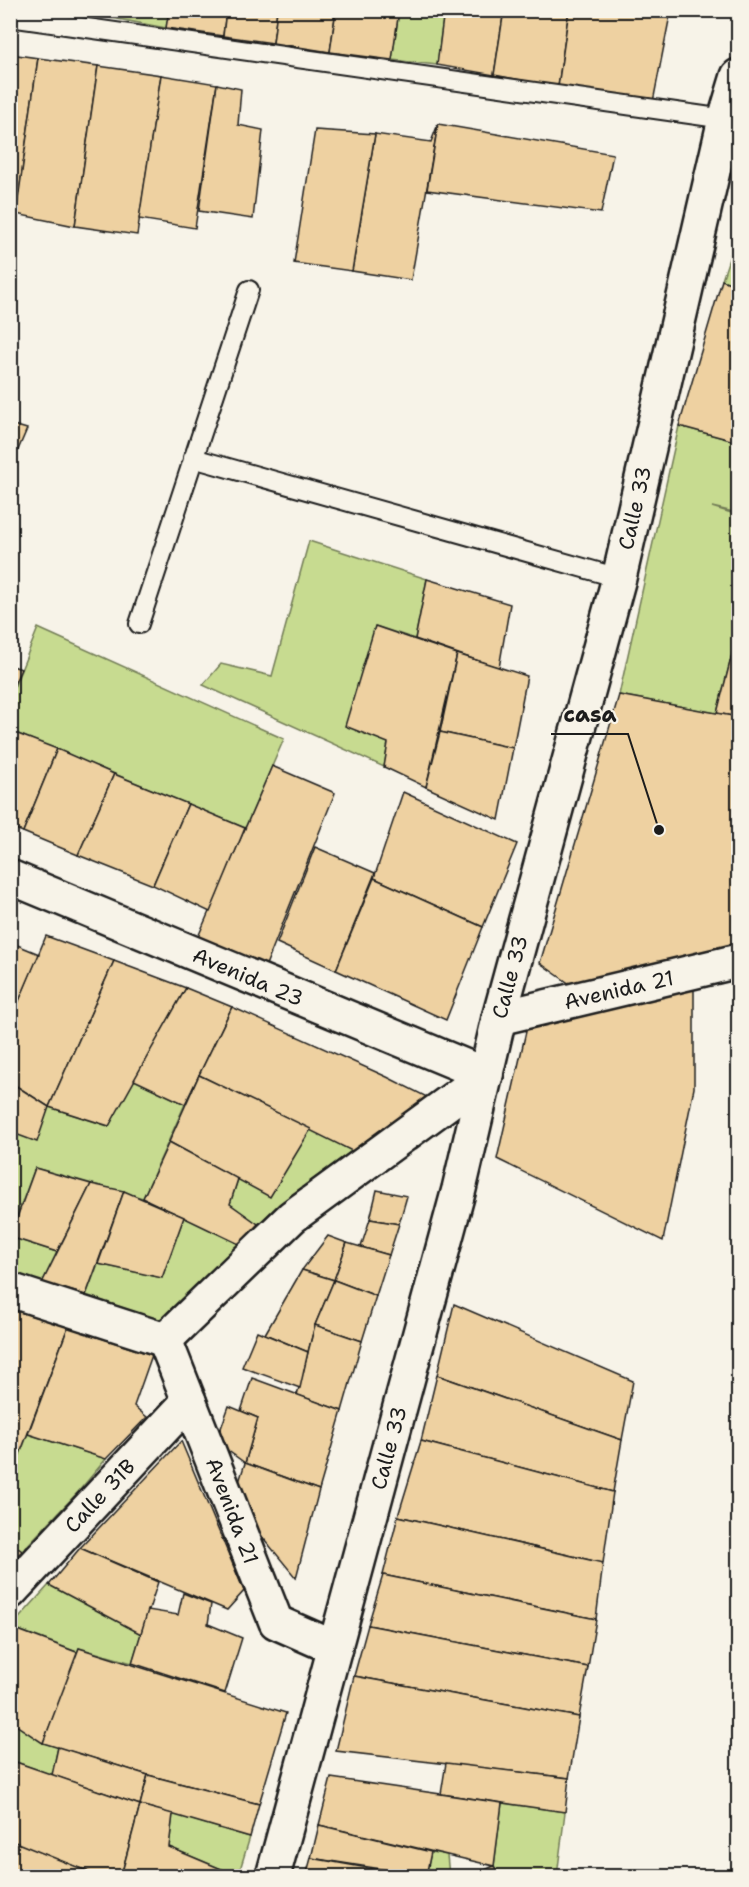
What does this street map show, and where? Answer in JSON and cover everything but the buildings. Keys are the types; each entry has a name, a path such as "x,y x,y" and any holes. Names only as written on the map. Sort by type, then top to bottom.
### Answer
{"street":[{"name":"Calle 33","path":"273,1876 459,1189 499,1018 619,578 725,119 738,76"},
{"name":"Avenida 23","path":"10,878 486,1075"},
{"name":"Avenida 21","path":"499,1018 738,961"},
{"path":"10,1290 165,1340 292,1217 486,1075"},
{"name":"Avenida 21","path":"165,1340 276,1622 335,1647"},
{"name":"Calle 31B","path":"10,1592 189,1401"}],"lane":[{"path":"10,17 725,119"},
{"path":"139,624 249,290"},
{"path":"193,458 619,578"}],"green space":[{"path":"75,11 169,11 166,28"},
{"path":"399,11 444,11 437,65 392,60"},
{"path":"738,231 738,286 722,280"},
{"path":"679,426 738,442 738,513 712,507 738,515 738,631 717,713 619,695"},
{"path":"309,541 427,579 415,639 376,626 388,743 384,767 203,685 221,664 272,676"},
{"path":"38,628 284,739 245,828 11,731 11,695"},
{"path":"134,1080 185,1104 143,1198 35,1168 11,1232 11,1132 49,1107 108,1126"},
{"path":"311,1129 352,1151 283,1201 258,1224 230,1204 238,1179"},
{"path":"184,1217 239,1244 214,1274 161,1321 86,1295 98,1264 162,1278"},
{"path":"10,1237 57,1252 42,1283 11,1274"},
{"path":"28,1434 106,1459 22,1551 11,1542 10,1466 15,1467"},
{"path":"49,1585 141,1634 132,1663 79,1648 77,1652 11,1627"},
{"path":"11,1721 41,1742 58,1747 52,1775 11,1760"},
{"path":"502,1803 565,1812 557,1876 500,1876 494,1866"},
{"path":"173,1814 250,1837 238,1876 169,1847"},
{"path":"431,1852 447,1855 449,1876 426,1876"}],"place":[{"name":"casa","path":"659,830"}]}
